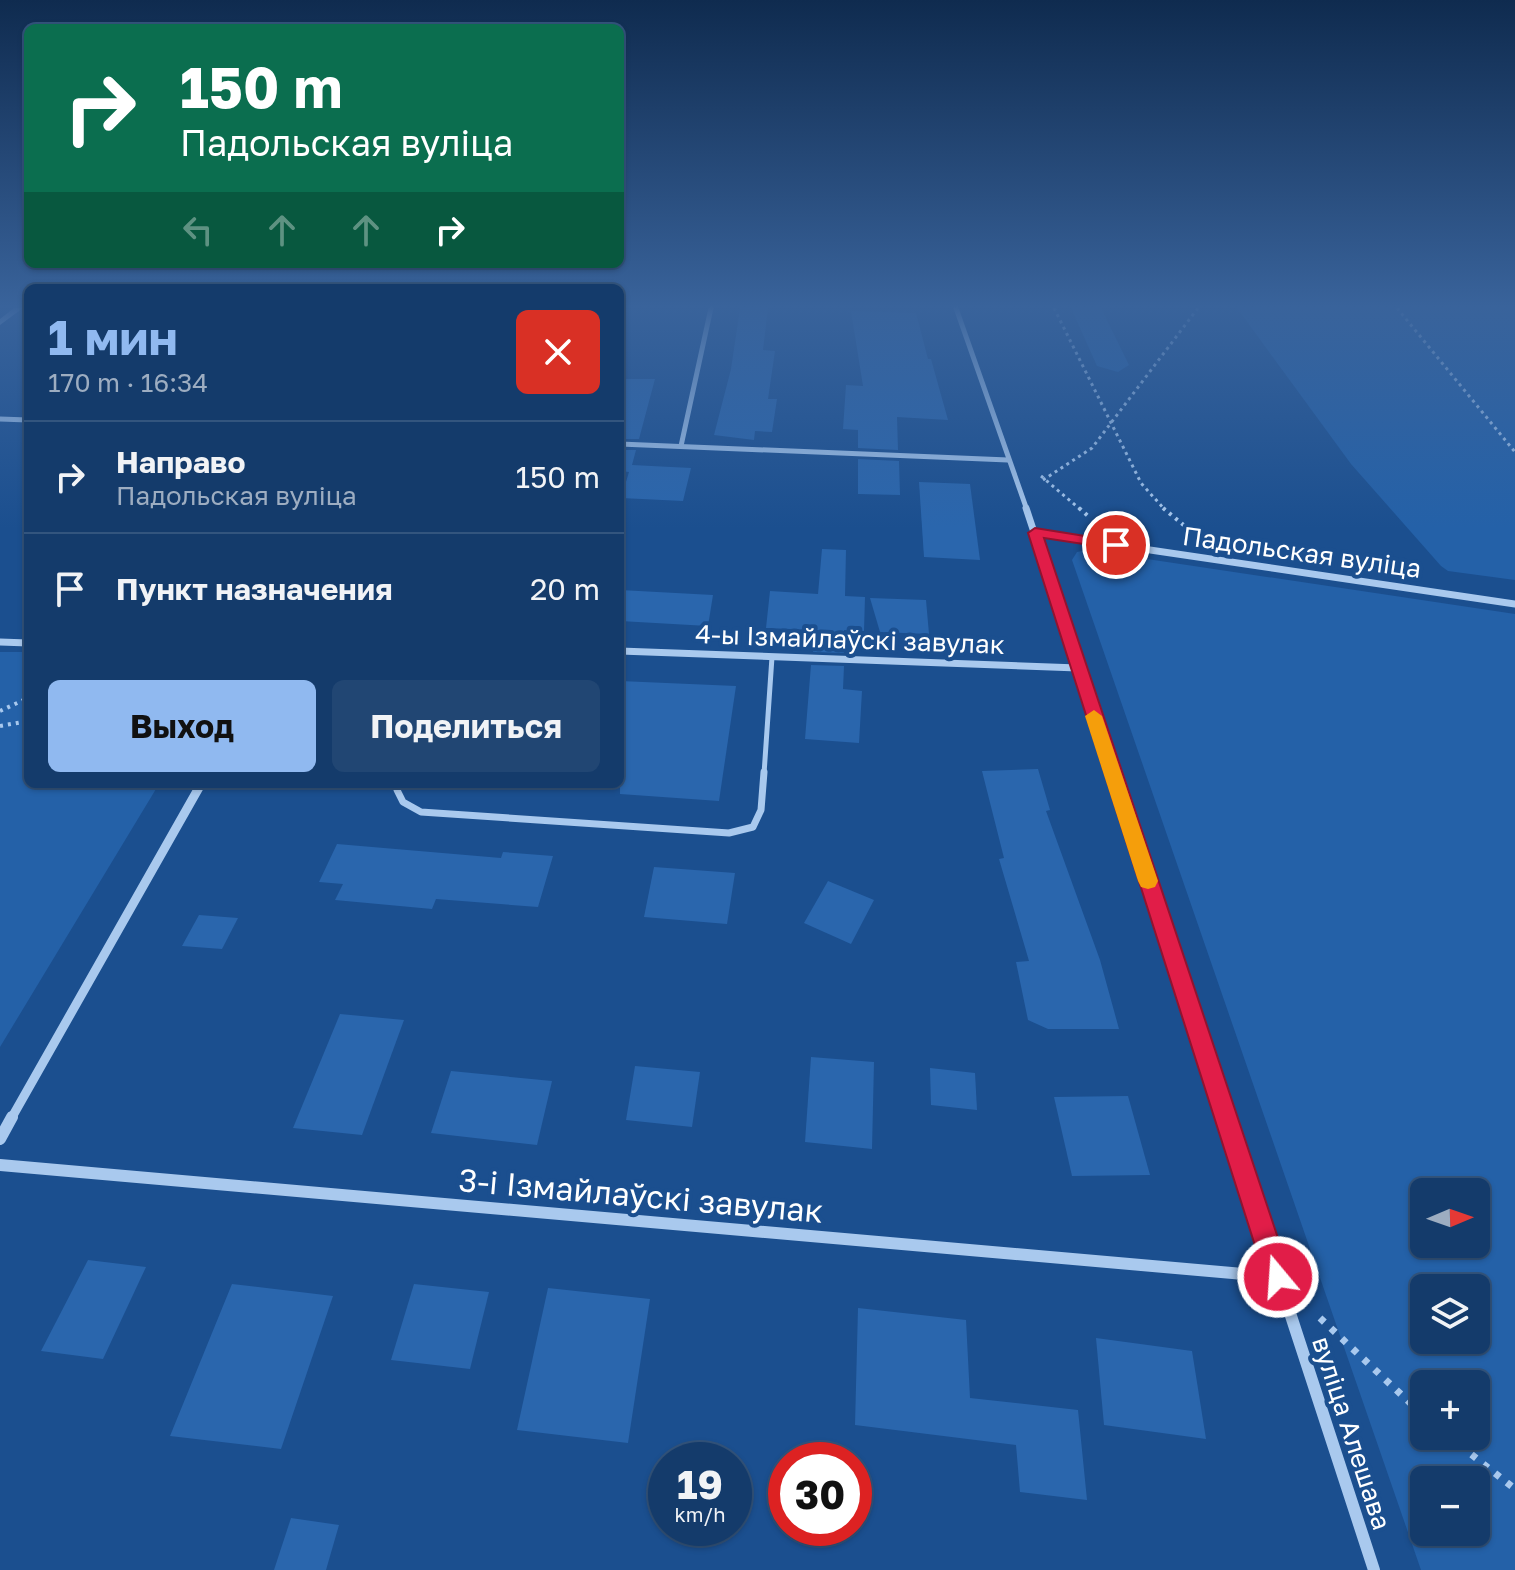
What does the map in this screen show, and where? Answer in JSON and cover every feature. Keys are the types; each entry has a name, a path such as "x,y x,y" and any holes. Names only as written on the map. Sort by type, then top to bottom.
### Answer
{"street":[{"path":"681,446 695,381"},
{"name":"вуліца Алешава","path":"981,381 1035,533 1374,1570"},
{"path":"0,419 24,420"},
{"path":"624,444 1008,460"},
{"name":"Падольская вуліца","path":"1035,533 1515,604"},
{"path":"0,642 24,643"},
{"name":"4-ы Ізмайлаўскі завулак","path":"624,651 1078,668"},
{"path":"0,1139 199,788"},
{"name":"3-і Ізмайлаўскі завулак","path":"0,1165 1278,1277"}],"lane":[{"path":"398,788 403,802 421,812 729,833 753,827 761,810 772,657"}],"path":[{"path":"1089,381 1141,483 1158,504 1196,534"},
{"path":"1020,490 1051,476 1092,448 1140,381"},
{"path":"1457,381 1515,452"},
{"path":"0,711 24,700"},
{"path":"0,726 24,722"},
{"path":"1312,1310 1410,1403"},
{"path":"1466,1450 1515,1489"}],"shaded area":[{"path":"1291,381 1515,381 1515,580 1448,571 1351,464"},
{"path":"1087,550 1515,614 1515,1570 1421,1570 1413,1546 1490,1546 1490,1466 1410,1466 1410,1538 1072,560 1077,552"},
{"path":"0,652 24,652 24,788 157,788 0,1047"}],"building":[{"path":"624,381 654,381 639,439 624,439"},
{"path":"728,381 771,381 768,399 777,399 772,432 755,431 754,440 714,435"},
{"path":"862,381 937,381 948,420 897,417 898,450 858,448 858,430 843,429 846,385 863,386"},
{"path":"624,450 636,450 632,465 691,468 683,501 624,498 629,472 624,471"},
{"path":"858,459 899,461 900,495 858,494"},
{"path":"919,482 970,484 980,560 924,557"},
{"path":"822,549 846,550 845,596 865,597 864,631 844,630 844,653 813,652 815,630 766,628 770,591 818,594"},
{"path":"624,590 713,595 708,626 624,621"},
{"path":"870,598 926,600 929,634 880,632"},
{"path":"811,665 844,666 843,689 862,691 859,743 805,739"},
{"path":"624,681 736,686 719,801 620,794 620,788 624,788"},
{"path":"1038,769 1050,810 1046,811 1100,960 1119,1029 1048,1029 1028,1020 1016,962 1029,961 999,859 1004,858 982,771"},
{"path":"337,844 501,858 503,852 553,856 538,907 436,899 432,909 335,900 343,884 319,882"},
{"path":"654,867 735,873 727,924 644,917"},
{"path":"828,881 874,900 851,944 804,923"},
{"path":"199,915 238,918 222,949 182,946"},
{"path":"340,1014 404,1020 362,1135 293,1128"},
{"path":"811,1057 874,1062 872,1149 805,1142"},
{"path":"635,1066 700,1072 692,1127 626,1120"},
{"path":"930,1068 975,1073 977,1110 931,1105"},
{"path":"451,1071 552,1081 537,1145 431,1133"},
{"path":"1128,1096 1150,1175 1072,1176 1054,1097"},
{"path":"88,1260 146,1267 103,1359 41,1351"},
{"path":"232,1284 333,1296 281,1449 170,1436"},
{"path":"414,1284 489,1292 470,1369 391,1360"},
{"path":"548,1288 650,1299 628,1443 517,1430"},
{"path":"858,1308 966,1320 970,1398 1078,1410 1087,1500 1020,1492 1016,1445 855,1425"},
{"path":"1096,1338 1192,1351 1206,1439 1104,1425"},
{"path":"291,1518 339,1525 326,1570 274,1570"}],"slow traffic":[{"path":"1094,716 1148,881"}],"route":[{"path":"1116,545 1035,533 1278,1277"}]}
